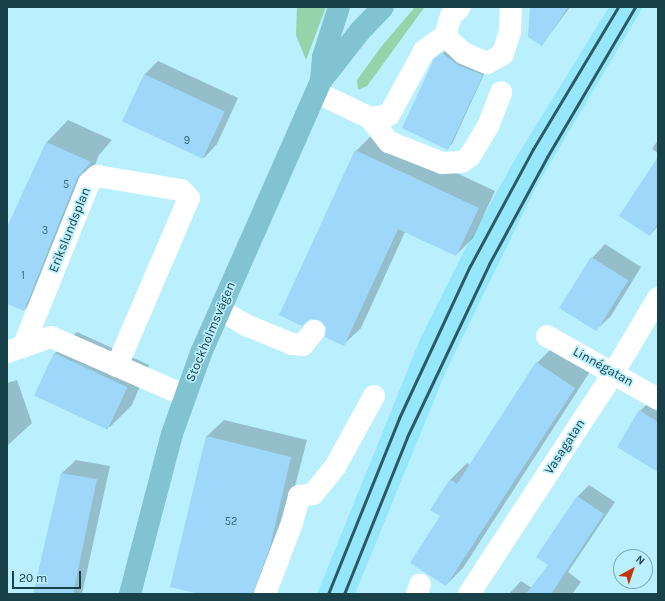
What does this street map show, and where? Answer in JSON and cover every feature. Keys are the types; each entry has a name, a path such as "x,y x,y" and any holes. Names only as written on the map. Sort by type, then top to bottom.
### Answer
{"main road":[{"name":"Stockholmsvägen","path":"319,86 323,57 339,7"},
{"name":"Stockholmsvägen","path":"130,594 184,395 220,310 319,86 360,31 383,7"}],"street":[{"path":"370,118 388,115 424,52 445,36 452,16 460,7"},
{"path":"445,36 463,53 487,63 503,54 510,31 511,7"},
{"path":"319,86 370,118 389,142 442,163 462,162 470,156 489,124 502,92"},
{"name":"Erikslundsplan","path":"15,350 88,183 97,176 181,190 189,198 117,366"},
{"name":"Vasagatan","path":"468,594 614,372 658,298"},
{"path":"220,310 246,325 292,344 303,344 314,332"},
{"name":"Linnégatan","path":"547,336 614,372 658,399"},
{"path":"15,350 51,337 184,395"},
{"path":"265,594 292,523 299,496 313,494 335,467 374,396"}],"shaded area":[{"path":"609,7 643,7 536,187 446,371 355,594 317,594 421,337 465,249 514,161"}],"green space":[{"path":"297,7 326,7 306,60 296,35"},
{"path":"415,7 424,8 367,86 358,90 357,80 381,47"}],"building":[{"path":"530,7 568,7 542,46 528,37"},
{"path":"442,53 458,65 483,75 448,150 402,128 434,59"},
{"path":"144,74 225,112 203,159 122,121"},
{"path":"46,142 91,162 77,178 24,311 7,304 7,227"},
{"path":"355,150 479,208 456,256 398,229 344,346 325,337 326,327 321,321 310,319 302,326 279,315"},
{"path":"658,157 658,223 650,236 619,216"},
{"path":"591,257 628,280 597,331 559,308"},
{"path":"54,353 127,387 108,430 34,396"},
{"path":"536,362 575,388 446,586 410,563 440,516 430,510 450,479 457,484"},
{"path":"639,410 658,422 658,472 617,447"},
{"path":"206,436 291,457 270,547 253,594 199,594 170,587"},
{"path":"61,473 97,479 73,594 33,594"},
{"path":"577,496 604,514 551,594 526,594 548,565 536,557"}],"railway":[{"path":"328,594 399,418 470,266 533,149 618,7"},
{"path":"344,594 407,437 489,264 547,157 635,7"}]}
